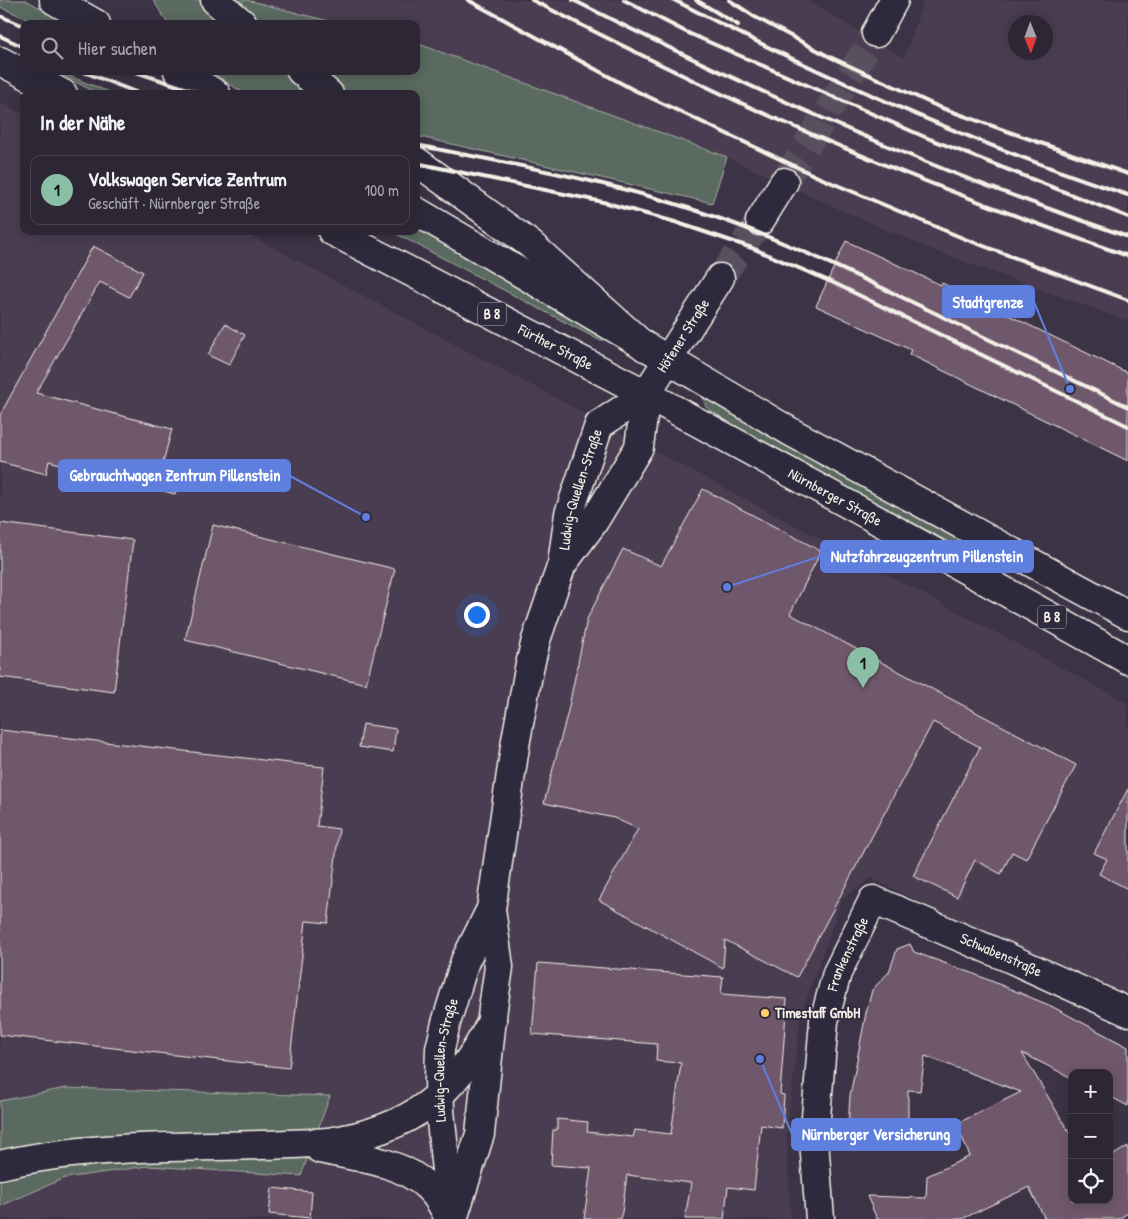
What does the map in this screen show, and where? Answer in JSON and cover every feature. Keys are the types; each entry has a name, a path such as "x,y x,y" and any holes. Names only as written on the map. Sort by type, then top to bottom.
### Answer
{"main road":[{"path":"54,0 89,20"},
{"path":"215,0 238,20"},
{"path":"876,34 894,0"},
{"path":"0,61 20,71"},
{"path":"27,75 55,90"},
{"path":"185,75 209,90"},
{"path":"306,75 325,90"},
{"path":"420,164 530,244 657,353"},
{"path":"760,221 784,182"},
{"name":"B 8","path":"420,213 791,432 1128,615"},
{"name":"Fürther Straße","path":"340,235 646,394"},
{"name":"Höfener Straße","path":"646,394 657,353 720,278"},
{"name":"Ludwig-Quellen-Straße","path":"451,1219 480,1134 499,967 491,909 516,740 529,669 536,640 562,564 569,514 599,425 646,394"},
{"name":"Ludwig-Quellen-Straße","path":"562,564 593,523 638,446 646,394"},
{"name":"Nürnberger Straße","path":"646,394 1128,660"},
{"name":"Schwabenstraße","path":"873,900 1007,957 1128,1012"},
{"name":"Frankenstraße","path":"820,1219 814,1141 824,1021 837,973 873,900"},
{"name":"Ludwig-Quellen-Straße","path":"451,1219 439,1096 440,1049 465,961 491,909"},
{"path":"0,1165 93,1151 297,1144 350,1139 376,1132 409,1117 439,1096 468,1063 492,1022"},
{"path":"297,1144 380,1162 406,1171 428,1186 451,1219"}],"shaded area":[{"path":"247,0 806,0 904,58 924,0 1128,0 1128,321 940,253 832,206 727,157 420,44 420,20 324,20"},
{"path":"0,102 20,113 20,235 250,235 1128,703 1128,1002 871,878 842,899 801,1015 786,1137 791,1219 0,1219 0,1205 66,1177 149,1166 302,1175 331,1096 67,1087 0,1101"}],"green space":[{"path":"0,0 26,0 62,20 30,20 0,7"},
{"path":"153,0 247,0 324,20 166,20"},
{"path":"420,44 727,157 712,203 420,137 420,90 239,90 216,75 420,75"},
{"path":"62,75 67,75 104,90 91,90"},
{"path":"420,228 607,340 599,340 399,235 420,235"},
{"path":"706,396 984,551 980,559 728,422 706,407 703,399"},
{"path":"66,1088 330,1096 301,1176 148,1166 65,1178 0,1206 0,1101"}],"building":[{"path":"846,241 941,285 942,283 1128,373 1128,461 909,354 911,350 816,306"},
{"path":"93,246 143,272 129,297 100,282 36,393 172,429 163,462 182,467 175,494 49,461 46,474 0,462 0,415"},
{"path":"225,324 245,335 229,365 208,355"},
{"path":"703,489 821,551 790,614 1076,765 1026,859 1012,852 1001,874 975,860 957,897 913,876 980,747 933,722 797,977 725,940 723,968 599,900 638,829 614,818 544,803 568,711 587,619 623,549 661,566"},
{"path":"0,523 133,540 114,692 0,677"},
{"path":"213,525 395,569 366,684 185,640"},
{"path":"363,724 396,729 393,752 359,747"},
{"path":"0,730 324,767 317,826 339,829 328,923 306,921 289,1068 0,1035"},
{"path":"1128,789 1128,889 1099,874 1107,859 1094,853"},
{"path":"910,944 914,952 972,973 1051,1006 1128,1047 1128,1106 1113,1098 1113,1069 1068,1069 1068,1076 1022,1053 1068,1130 1068,1204 1113,1204 1113,1155 1128,1146 1128,1213 1119,1219 1045,1219 1029,1187 962,1219 877,1219 867,1196 926,1198 927,1176 970,1156 956,1124 1021,1092 925,1056 920,1091 908,1090 908,1129 848,1128 850,1096 872,990 889,972 897,949"},
{"path":"538,963 723,977 721,994 787,999 780,1094 784,1095 782,1128 761,1125 754,1190 728,1187 724,1219 685,1219 691,1183 627,1175 621,1219 584,1219 591,1168 551,1165 553,1130 557,1130 557,1119 588,1122 587,1132 633,1137 635,1130 671,1134 681,1063 656,1061 657,1044 532,1034"},
{"path":"272,1188 312,1192 310,1218 269,1214"}],"tunnel":[{"path":"784,182 876,33"},
{"path":"720,278 760,221"}],"railway":[{"path":"468,0 632,89 818,177 965,239 1128,300"},
{"path":"532,0 705,86 808,133 1035,223 1128,256"},
{"path":"573,0 711,68 851,131 969,179 1128,237"},
{"path":"624,0 686,32 925,137 1128,217"},
{"path":"674,0 785,55 897,106 1069,175 1128,195"},
{"path":"696,0 738,25"},
{"path":"729,0 755,17 830,57 939,107 1128,174"},
{"path":"0,16 20,24"},
{"path":"0,36 20,45"},
{"path":"91,75 131,90"},
{"path":"145,75 190,90"},
{"path":"420,146 606,185 681,206 746,228 854,275 1128,407"},
{"path":"420,164 603,202 675,222 752,248 836,284 1128,426"}],"place":[{"name":"Stadtgrenze","path":"1070,389"},
{"name":"Gebrauchtwagen Zentrum Pillenstein","path":"366,517"},
{"name":"Nutzfahrzeugzentrum Pillenstein","path":"727,587"},
{"name":"Volkswagen Service Zentrum","path":"863,688"},
{"name":"Timestaff GmbH","path":"765,1013"},
{"name":"Nürnberger Versicherung","path":"760,1059"}]}
